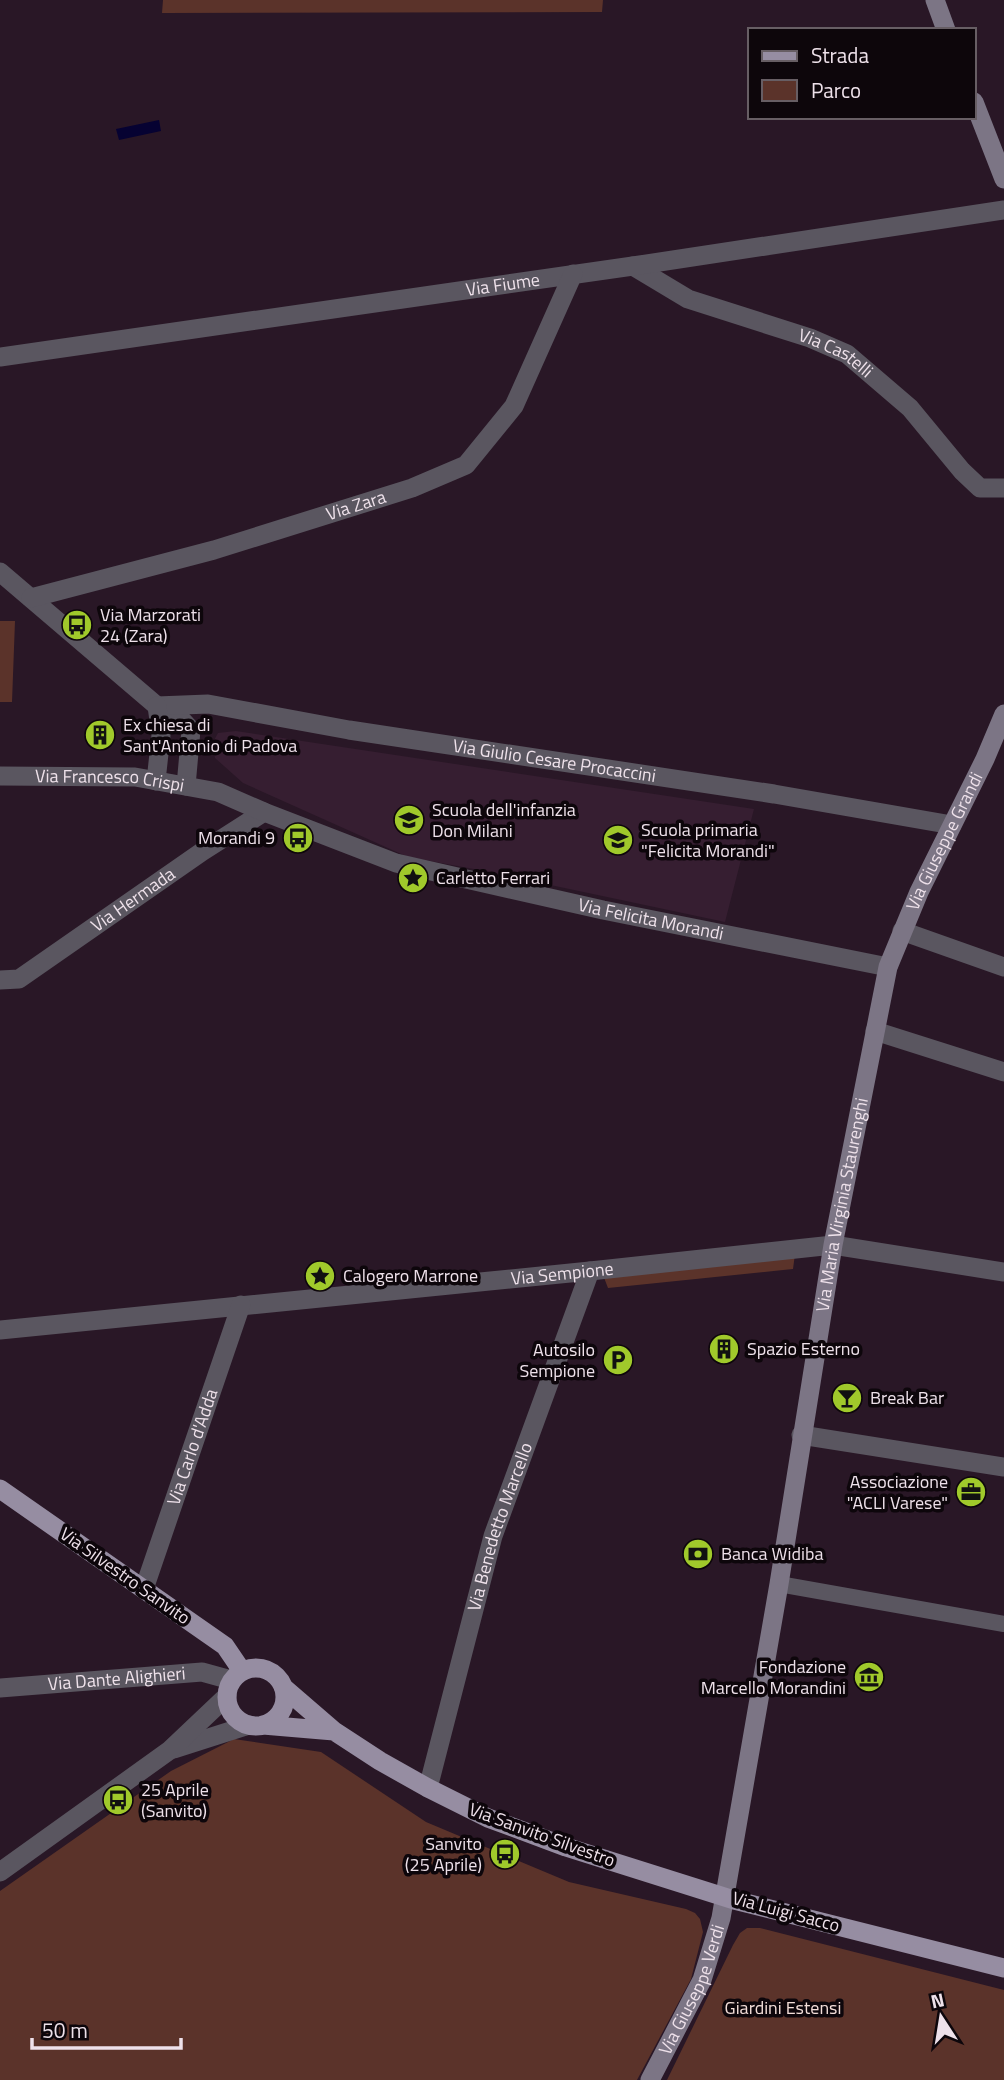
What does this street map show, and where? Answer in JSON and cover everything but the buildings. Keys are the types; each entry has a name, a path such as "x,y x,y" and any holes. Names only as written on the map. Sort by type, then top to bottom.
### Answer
{"main road":[{"path":"935,0 945,28"},
{"path":"976,107 1004,179"},
{"name":"Via Giuseppe Grandi","path":"902,931 1004,714"},
{"name":"Via Maria Virginia Staurenghi","path":"724,1895 779,1584 833,1245 888,967 902,931"},
{"name":"Via Silvestro Sanvito","path":"0,1489 225,1646 233,1682"},
{"path":"261,1668 278,1678 283,1687 284,1706 272,1721 256,1725 240,1722 228,1706 233,1682 261,1668"},
{"name":"Via Sanvito Silvestro","path":"283,1687 334,1731 380,1761 488,1818 566,1847 724,1895"},
{"name":"Via Sanvito Silvestro","path":"256,1725 334,1731"},
{"name":"Via Luigi Sacco","path":"724,1895 734,1900 1004,1966"},
{"name":"Via Giuseppe Verdi","path":"650,2080 702,1980 721,1918 724,1895"}],"street":[{"name":"Via Fiume","path":"0,357 1004,210"},
{"name":"Via Castelli","path":"633,266 688,299 810,338 847,354 911,408 962,471 980,488 1004,488"},
{"name":"Via Zara","path":"31,598 214,550 412,488 466,465 514,406 573,274"},
{"path":"0,572 157,706 180,718 191,730 186,786"},
{"name":"Via Giulio Cesare Procaccini","path":"157,706 208,704 349,730 774,794 952,825"},
{"path":"156,781 161,735 157,706"},
{"name":"Via Francesco Crispi","path":"0,776 135,777 218,792"},
{"name":"Via Felicita Morandi","path":"218,792 396,863 603,910 888,967"},
{"name":"Via Hermada","path":"0,980 19,979 203,851 264,812"},
{"path":"902,931 1004,967"},
{"path":"875,1031 1004,1072"},
{"name":"Via Sempione","path":"0,1329 590,1272 833,1245 1004,1272"},
{"name":"Via Benedetto Marcello","path":"428,1788 493,1536 590,1272"},
{"name":"Via Carlo d'Adda","path":"144,1589 241,1305"},
{"path":"802,1435 1004,1467"},
{"path":"779,1584 1004,1624"},
{"name":"Via Dante Alighieri","path":"0,1688 202,1672 233,1682"},
{"path":"0,1872 170,1751 233,1682"},
{"path":"170,1751 256,1725"}],"shaded area":[{"path":"159,120 161,131 119,140 116,129"},
{"path":"236,731 754,809 725,922 408,857 243,783 215,758 212,744 218,733"}],"green space":[{"path":"163,0 603,0 602,12 162,13"},
{"path":"0,621 15,621 12,702 0,702"},
{"path":"795,1254 793,1269 608,1288 603,1275"},
{"path":"234,1739 321,1752 426,1822 569,1882 695,1913 700,1919 703,1932 691,1979 637,2080 0,2080 0,1891 171,1771"},
{"name":"Giardini Estensi","path":"747,1928 760,1928 1004,1990 1004,2080 667,2080 733,1945 740,1933"}],"place":[{"name":"Via Marzorati 24 (Zara)","path":"77,625"},
{"name":"Ex chiesa di Sant'Antonio di Padova","path":"100,735"},
{"name":"Scuola dell'infanzia Don Milani","path":"409,820"},
{"name":"Morandi 9","path":"298,838"},
{"name":"Scuola primaria \"Felicita Morandi\"","path":"618,840"},
{"name":"Carletto Ferrari","path":"413,878"},
{"name":"Calogero Marrone","path":"320,1276"},
{"name":"Spazio Esterno","path":"724,1349"},
{"name":"Autosilo Sempione","path":"618,1360"},
{"name":"Break Bar","path":"847,1398"},
{"name":"Associazione \"ACLI Varese\"","path":"971,1492"},
{"name":"Banca Widiba","path":"698,1554"},
{"name":"Fondazione Marcello Morandini","path":"869,1677"},
{"name":"25 Aprile (Sanvito)","path":"118,1800"},
{"name":"Sanvito (25 Aprile)","path":"505,1854"}]}
